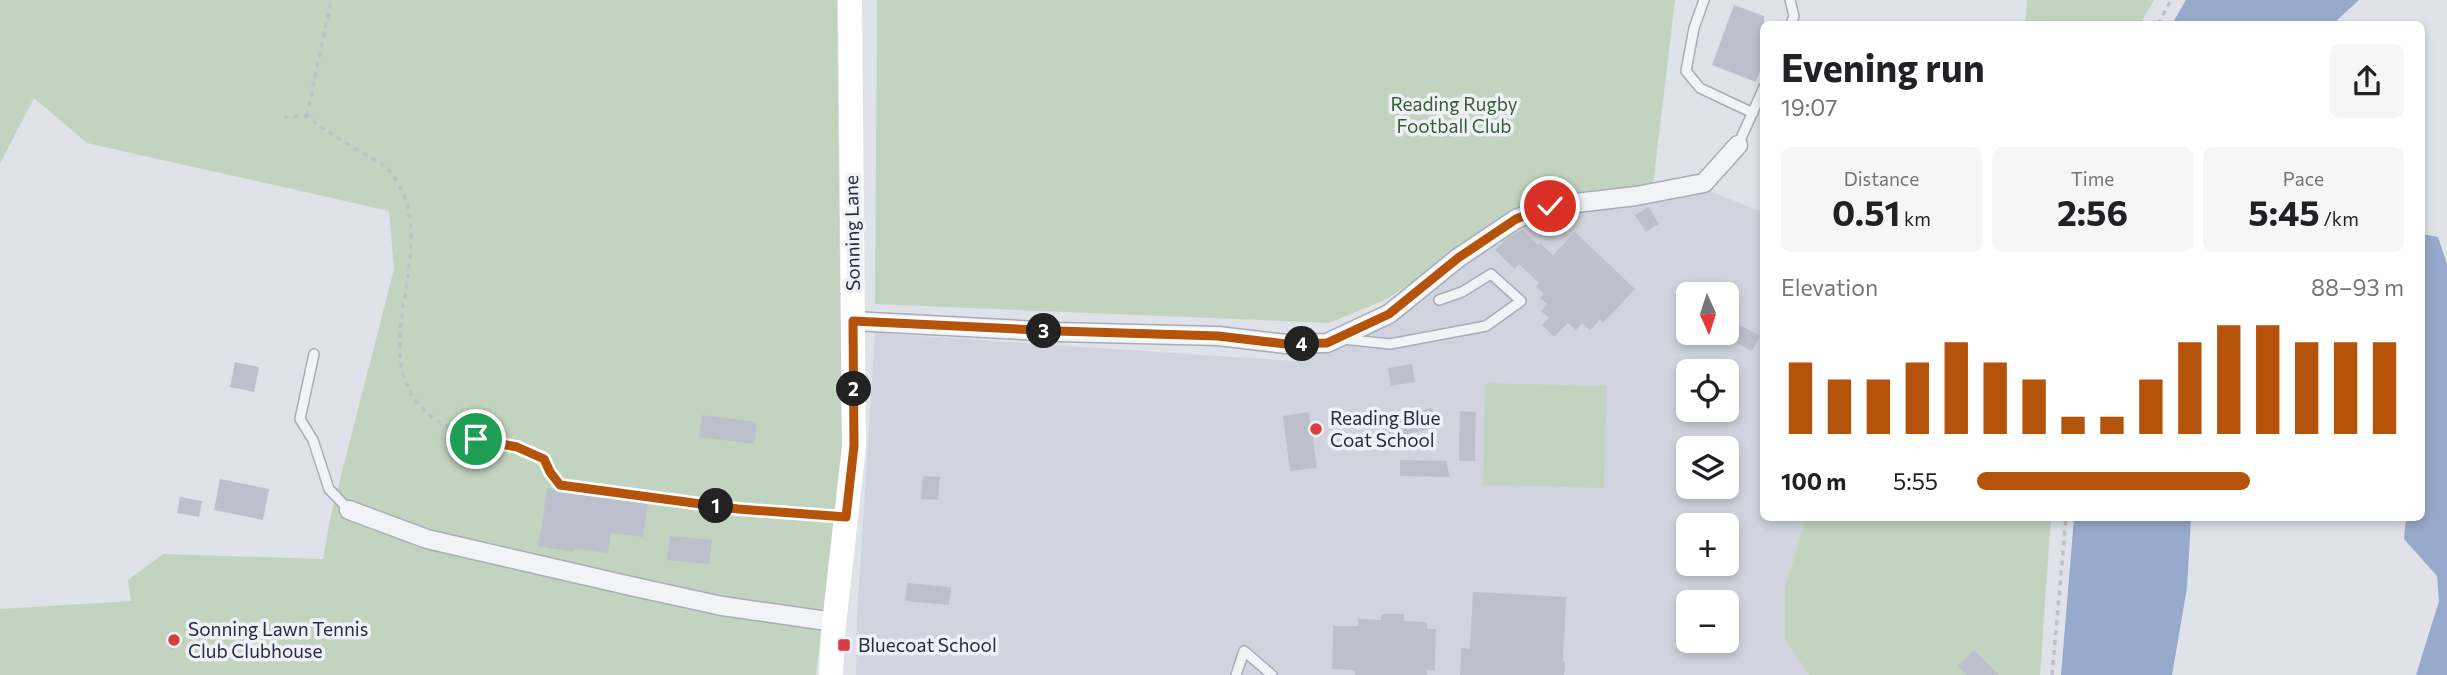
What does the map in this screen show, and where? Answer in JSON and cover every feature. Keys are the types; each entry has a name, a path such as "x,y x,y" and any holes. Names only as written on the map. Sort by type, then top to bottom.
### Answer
{"main road":[{"name":"Sonning Lane","path":"831,675 834,622 854,446 850,0"}],"street":[{"path":"853,321 1218,336 1286,344 1327,343 1389,314 1458,258 1516,219 1550,206 1636,196 1704,183 1738,145"},
{"path":"349,510 427,539 621,584 722,606 834,622"}],"lane":[{"path":"1704,0 1686,71 1700,88 1753,113"},
{"path":"1790,0 1794,16 1792,21"},
{"path":"1738,145 1760,96"},
{"path":"1336,339 1390,344 1486,326 1521,301 1491,274 1462,292 1439,300"},
{"path":"314,354 300,419 313,440 329,489 349,510"},
{"path":"1236,675 1244,651 1272,675"}],"path":[{"path":"307,116 331,0"},
{"path":"2160,21 2171,0"},
{"path":"284,117 307,116 387,168 408,204 413,241 398,346 405,382 426,411 476,439 517,447 544,459 560,485 738,509 846,517"},
{"path":"2052,675 2066,521"}],"shaded area":[{"name":"Reading Blue Coat School","path":"1705,189 1760,211 1760,521 1805,521 1785,587 1785,638 1809,675 856,675 857,617 875,333 1295,361 1347,339 1440,283 1519,222"}],"green space":[{"path":"0,0 837,0 842,447 816,675 0,675 0,609 131,601 128,580 163,554 323,559 331,515 394,269 389,211 87,143 34,98 0,164"},
{"name":"Reading Rugby Football Club","path":"877,0 1675,0 1653,185 1538,197 1387,299 1329,323 875,304"},
{"path":"2027,0 2154,0 2142,21 2025,21"},
{"path":"1485,383 1607,386 1604,488 1483,485"},
{"path":"1805,521 2051,521 2040,675 1809,675 1785,639 1785,587"}],"water":[{"path":"2186,0 2359,0 2336,21 2174,21"},
{"path":"2425,235 2438,237 2447,264 2447,675 2416,675 2439,601 2437,576 2404,539 2406,521 2425,521"},
{"path":"2074,521 2191,521 2187,588 2172,675 2061,675"}],"building":[{"path":"1734,5 1764,16 1764,21 1760,21 1760,71 1756,82 1712,65"},
{"path":"1649,207 1659,224 1646,232 1635,215"},
{"path":"1522,229 1553,255 1575,232 1635,289 1603,323 1600,320 1590,330 1582,323 1576,330 1568,323 1554,337 1542,325 1549,318 1541,311 1547,304 1540,298 1544,294 1536,287 1539,283 1519,264 1515,269 1495,250"},
{"path":"1740,325 1760,336 1752,351 1740,345"},
{"path":"235,362 259,367 254,392 230,387"},
{"path":"1412,364 1415,382 1391,386 1388,368"},
{"path":"1432,408 1437,427 1383,440 1390,419"},
{"path":"1460,411 1476,412 1475,461 1459,461"},
{"path":"1309,412 1317,468 1290,471 1283,416"},
{"path":"702,415 757,422 754,444 699,437"},
{"path":"1400,460 1446,461 1450,477 1400,476"},
{"path":"923,476 940,477 938,500 921,499"},
{"path":"220,479 269,489 263,520 214,510"},
{"path":"547,488 648,502 643,537 611,533 608,553 575,549 574,552 537,546"},
{"path":"180,497 202,501 199,517 177,513"},
{"path":"670,536 712,540 709,564 667,560"},
{"path":"907,583 951,587 949,605 905,601"},
{"path":"1473,592 1566,597 1564,675 1460,675 1461,648 1470,649"},
{"path":"1381,614 1404,614 1404,621 1427,622 1427,629 1436,629 1435,670 1427,670 1427,675 1355,675 1355,670 1332,669 1333,626 1358,626 1358,619 1381,620"},
{"name":"Sonning Lawn Tennis Club Clubhouse","path":"177,631 183,643 171,650 164,638"},
{"path":"1974,650 1999,675 1967,675 1958,666"}],"place":[{"name":"Reading Blue Coat School","path":"1316,429"},
{"name":"Sonning Lawn Tennis Club Clubhouse","path":"174,640"},
{"name":"Bluecoat School","path":"844,645"}],"route":[{"path":"476,439 517,447 544,459 560,485 738,509 846,517 854,446 853,321 1218,336 1286,344 1327,343 1389,314 1458,258 1516,219 1550,206"}]}
